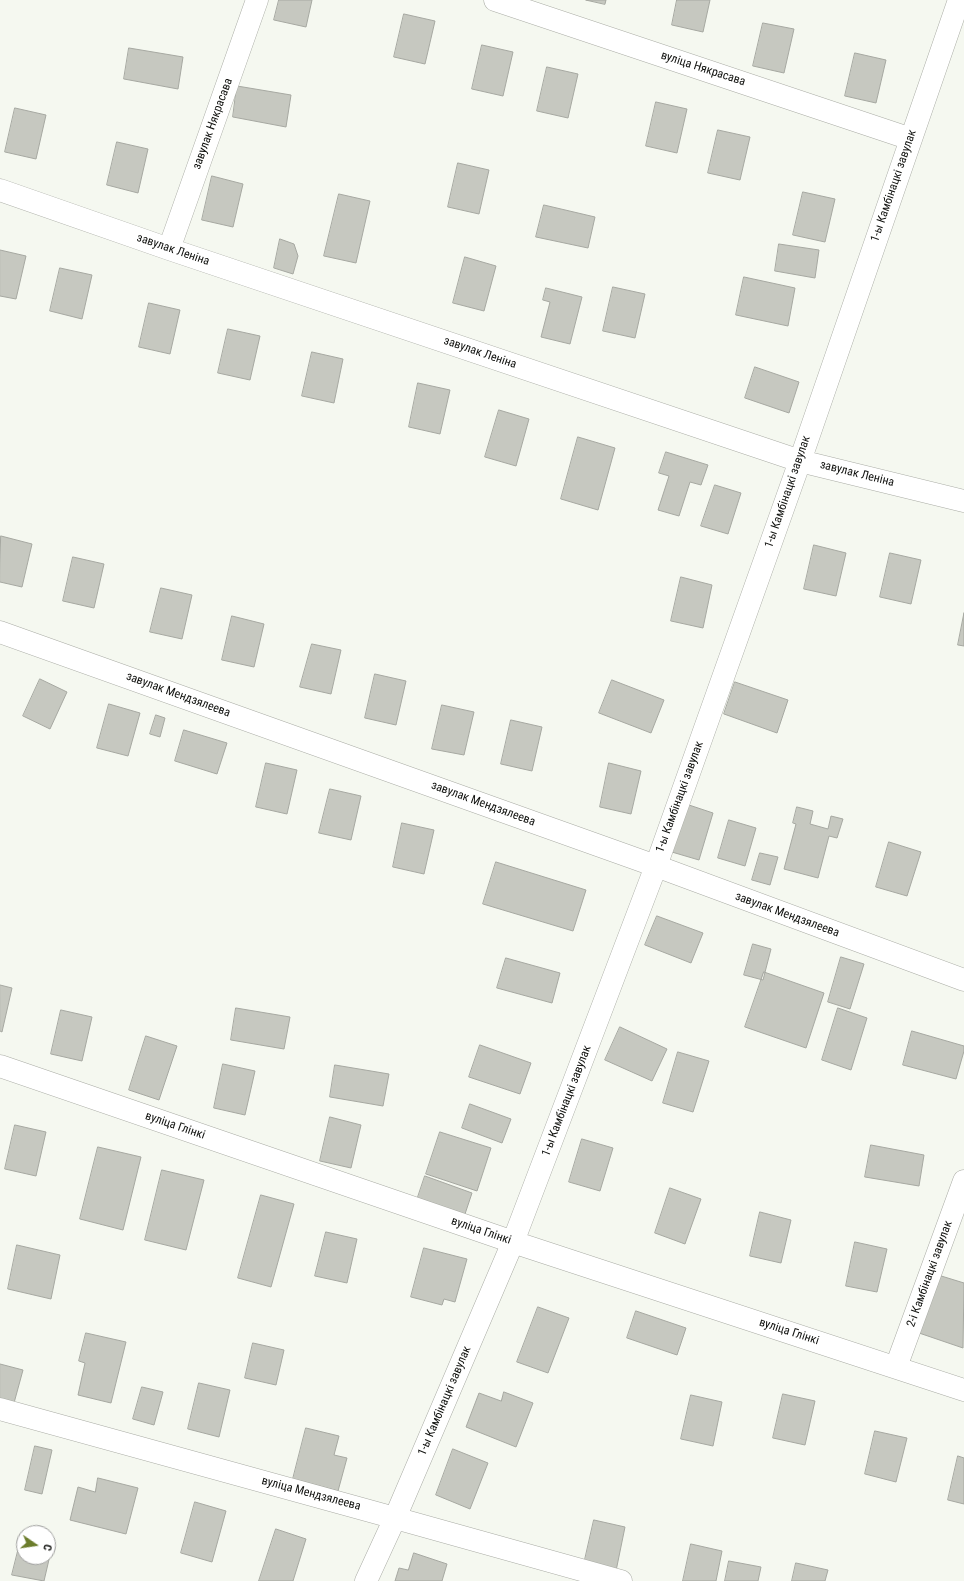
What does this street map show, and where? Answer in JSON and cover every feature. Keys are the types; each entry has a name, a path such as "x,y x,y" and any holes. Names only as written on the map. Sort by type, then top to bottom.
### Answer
{"street":[{"name":"завулак Някрасава","path":"169,249 257,0"},
{"name":"вуліца Някрасава","path":"495,0 910,139"},
{"name":"1-ы Камбінацкі завулак","path":"366,1581 395,1518 513,1242 656,866 800,460 959,0"},
{"name":"завулак Леніна","path":"0,190 169,249 800,460 964,501"},
{"name":"завулак Мендзялеева","path":"0,632 656,866 964,980"},
{"name":"вуліца Глінкі","path":"0,1066 513,1242 964,1390"},
{"name":"2-і Камбінацкі завулак","path":"896,1367 964,1181"},
{"name":"вуліца Мендзялеева","path":"0,1410 621,1581"}],"building":[{"path":"279,0 312,0 306,27 274,20"},
{"path":"586,0 606,0 605,4"},
{"path":"677,0 710,0 703,32 672,25"},
{"path":"404,14 435,21 425,64 394,57"},
{"path":"763,23 794,29 784,73 753,66"},
{"path":"482,45 513,52 503,96 472,89"},
{"path":"129,48 183,57 178,89 124,79"},
{"path":"855,53 886,60 876,103 845,96"},
{"path":"547,67 578,74 568,118 537,111"},
{"path":"237,86 291,95 286,127 233,117"},
{"path":"656,102 687,109 677,153 646,146"},
{"path":"15,108 46,115 36,159 5,152"},
{"path":"718,130 750,137 740,180 708,173"},
{"path":"117,142 148,149 138,193 107,185"},
{"path":"458,163 489,170 479,214 448,207"},
{"path":"212,176 243,184 233,227 202,220"},
{"path":"803,192 835,199 825,242 793,235"},
{"path":"339,194 370,201 356,263 324,256"},
{"path":"544,205 595,217 588,248 536,237"},
{"path":"280,239 294,244 298,256 293,274 274,268"},
{"path":"779,244 819,250 815,278 775,271"},
{"path":"0,250 26,256 16,299 0,296"},
{"path":"465,257 496,266 484,311 453,303"},
{"path":"60,268 92,275 82,319 50,311"},
{"path":"744,277 795,288 788,326 736,315"},
{"path":"613,287 645,294 635,338 603,331"},
{"path":"546,288 582,297 570,344 541,337 550,302 543,300"},
{"path":"149,303 180,310 170,354 139,347"},
{"path":"228,329 260,336 250,380 218,373"},
{"path":"312,352 343,359 334,403 302,396"},
{"path":"755,367 799,382 789,413 745,398"},
{"path":"418,383 450,390 440,434 409,427"},
{"path":"499,410 529,419 516,466 485,457"},
{"path":"578,437 615,448 598,510 561,499"},
{"path":"666,452 708,465 701,485 690,482 679,516 658,510 669,476 659,473"},
{"path":"715,485 741,493 728,534 701,526"},
{"path":"1,536 32,544 22,587 0,582"},
{"path":"814,545 846,553 836,596 804,589"},
{"path":"890,553 921,560 911,604 880,597"},
{"path":"73,557 104,564 94,608 63,601"},
{"path":"681,577 712,585 703,628 671,621"},
{"path":"161,588 192,595 182,639 150,632"},
{"path":"964,613 964,646 958,645"},
{"path":"232,616 264,624 254,667 222,660"},
{"path":"312,644 341,650 331,694 300,687"},
{"path":"375,674 406,681 396,725 365,718"},
{"path":"40,679 67,692 50,729 23,716"},
{"path":"612,680 664,700 651,733 599,713"},
{"path":"735,682 788,700 777,733 724,714"},
{"path":"109,704 140,713 128,756 97,748"},
{"path":"442,705 474,712 464,755 432,749"},
{"path":"156,715 165,718 160,737 150,734"},
{"path":"511,720 542,727 532,771 501,764"},
{"path":"184,730 227,743 217,774 175,761"},
{"path":"266,763 297,770 287,814 256,807"},
{"path":"609,763 641,771 631,814 600,807"},
{"path":"330,789 361,796 351,840 319,833"},
{"path":"680,802 713,813 699,860 665,850"},
{"path":"797,807 813,811 810,824 828,829 831,816 843,819 837,838 829,836 818,878 784,869 796,824 793,823"},
{"path":"729,820 756,828 745,866 718,858"},
{"path":"402,823 434,830 424,874 393,867"},
{"path":"889,842 921,852 907,896 876,887"},
{"path":"760,853 778,857 770,885 752,880"},
{"path":"496,862 586,890 573,931 483,904"},
{"path":"657,916 703,933 691,963 645,945"},
{"path":"753,944 771,949 763,980 744,975"},
{"path":"841,957 864,964 850,1009 828,1002"},
{"path":"506,958 560,973 552,1003 497,988"},
{"path":"764,972 824,993 806,1048 745,1027"},
{"path":"0,985 12,988 2,1032 0,1031"},
{"path":"236,1008 290,1017 284,1049 231,1040"},
{"path":"838,1008 867,1018 851,1070 822,1060"},
{"path":"61,1010 92,1017 82,1061 51,1054"},
{"path":"620,1027 667,1049 652,1081 605,1060"},
{"path":"912,1031 964,1046 956,1079 903,1065"},
{"path":"146,1036 177,1046 159,1100 129,1090"},
{"path":"480,1045 531,1063 520,1094 469,1077"},
{"path":"678,1052 709,1061 693,1112 663,1103"},
{"path":"223,1064 255,1071 245,1115 214,1108"},
{"path":"335,1065 389,1074 383,1106 330,1097"},
{"path":"470,1104 511,1119 502,1143 462,1128"},
{"path":"330,1117 361,1125 351,1168 320,1161"},
{"path":"15,1125 46,1132 36,1176 5,1169"},
{"path":"440,1132 491,1148 477,1191 426,1174"},
{"path":"582,1139 613,1148 600,1191 569,1182"},
{"path":"871,1145 924,1155 919,1186 865,1177"},
{"path":"98,1147 141,1157 123,1230 80,1219"},
{"path":"162,1170 204,1180 186,1250 145,1240"},
{"path":"425,1176 472,1193 464,1217 417,1200"},
{"path":"670,1188 701,1199 685,1244 655,1233"},
{"path":"261,1195 294,1204 271,1287 238,1278"},
{"path":"760,1212 791,1220 781,1263 750,1256"},
{"path":"326,1232 357,1239 347,1283 315,1276"},
{"path":"855,1242 887,1249 877,1292 846,1286"},
{"path":"17,1245 60,1255 51,1299 8,1289"},
{"path":"424,1248 467,1259 455,1302 444,1299 442,1305 411,1297"},
{"path":"938,1275 964,1283 963,1348 919,1333"},
{"path":"538,1307 569,1318 548,1373 517,1362"},
{"path":"636,1311 686,1328 677,1355 627,1338"},
{"path":"86,1333 126,1342 111,1403 78,1395 85,1363 79,1361"},
{"path":"253,1343 284,1350 276,1385 245,1378"},
{"path":"0,1364 23,1370 14,1403 0,1399"},
{"path":"199,1383 230,1390 219,1437 188,1429"},
{"path":"142,1387 163,1392 154,1425 133,1419"},
{"path":"504,1392 533,1403 516,1447 466,1427 479,1393 501,1401"},
{"path":"783,1394 815,1401 805,1445 773,1438"},
{"path":"691,1395 722,1402 713,1446 681,1439"},
{"path":"306,1428 339,1436 334,1455 347,1458 338,1491 293,1479"},
{"path":"875,1431 907,1438 896,1482 865,1474"},
{"path":"35,1446 52,1450 42,1494 25,1490"},
{"path":"453,1449 488,1463 470,1509 436,1495"},
{"path":"958,1456 964,1458 964,1504 948,1500"},
{"path":"98,1478 138,1488 126,1534 70,1520 78,1487 95,1492"},
{"path":"195,1502 226,1511 212,1562 181,1553"},
{"path":"594,1520 625,1527 616,1571 584,1564"},
{"path":"276,1529 306,1539 293,1581 259,1581"},
{"path":"691,1544 722,1551 716,1581 683,1581"},
{"path":"414,1553 447,1564 442,1581 395,1581 399,1568 408,1570"},
{"path":"16,1559 16,1565 48,1565 44,1581 12,1575"},
{"path":"729,1561 761,1567 758,1581 725,1581"},
{"path":"796,1563 828,1570 825,1581 792,1581"}]}
